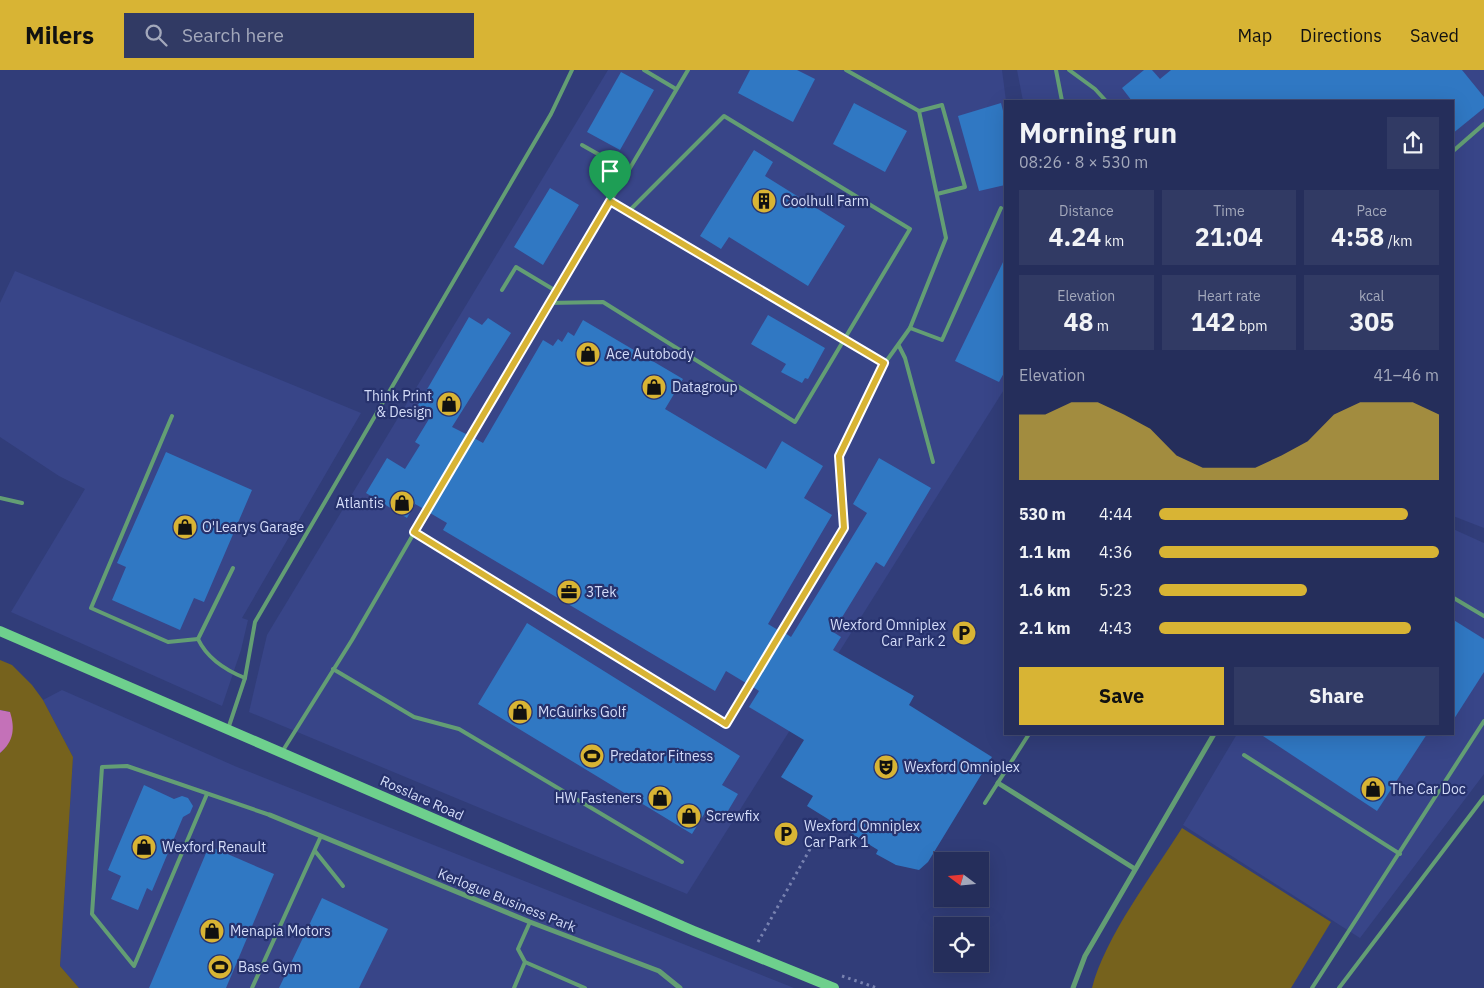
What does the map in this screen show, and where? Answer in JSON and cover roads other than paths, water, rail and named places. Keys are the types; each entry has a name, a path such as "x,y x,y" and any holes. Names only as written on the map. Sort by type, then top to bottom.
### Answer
{"main road":[{"name":"Rosslare Road","path":"0,631 815,985 834,988"}],"street":[{"path":"1074,988 1085,956 1213,735"},
{"path":"998,783 1135,869"},
{"name":"Kerlogue Business Park","path":"270,815 530,922 659,971 680,988"}],"lane":[{"path":"228,729 245,678 255,622 551,114 572,70"},
{"path":"644,70 676,89"},
{"path":"282,752 333,670 688,70"},
{"path":"846,70 919,110 942,104 964,187 937,194"},
{"path":"1056,70 1062,100"},
{"path":"1069,70 1095,89 1105,100"},
{"path":"414,532 726,724 844,528 839,456 884,363 899,346 910,328 946,238 919,110"},
{"path":"548,304 602,302 795,422 910,229 724,116 629,211"},
{"path":"1454,150 1484,124"},
{"path":"582,145 628,171"},
{"path":"610,201 884,363"},
{"path":"910,328 942,340 1001,208"},
{"path":"502,290 516,267 556,291"},
{"path":"899,346 905,358 933,462"},
{"path":"172,416 91,608 168,642 198,638"},
{"path":"0,498 22,503"},
{"path":"198,638 233,568"},
{"path":"1454,598 1484,616"},
{"path":"198,638 204,651 222,667 245,678"},
{"path":"333,670 414,717 458,728 682,862"},
{"path":"1312,988 1484,721"},
{"path":"986,803 1028,735"},
{"path":"1244,755 1400,854"},
{"name":"Kerlogue Business Park","path":"208,794 134,966 92,914 102,767 127,766 270,815"},
{"path":"1339,988 1484,797"},
{"path":"252,988 322,836"},
{"path":"315,851 343,886"},
{"path":"530,922 518,949 525,962 585,988"},
{"path":"514,988 525,962"}],"place":[{"name":"Coolhull Farm","path":"764,201"},
{"name":"Ace Autobody","path":"588,354"},
{"name":"Datagroup","path":"654,387"},
{"name":"Think Print & Design","path":"449,404"},
{"name":"Atlantis","path":"402,503"},
{"name":"O'Learys Garage","path":"185,527"},
{"name":"3Tek","path":"569,592"},
{"name":"Wexford Omniplex Car Park 2","path":"964,633"},
{"name":"McGuirks Golf","path":"520,712"},
{"name":"Predator Fitness","path":"592,756"},
{"name":"Wexford Omniplex","path":"886,767"},
{"name":"The Car Doc","path":"1373,789"},
{"name":"HW Fasteners","path":"660,798"},
{"name":"Screwfix","path":"689,816"},
{"name":"Wexford Omniplex Car Park 1","path":"786,834"},
{"name":"Wexford Renault","path":"144,847"},
{"name":"Menapia Motors","path":"212,931"},
{"name":"Base Gym","path":"220,967"}]}
